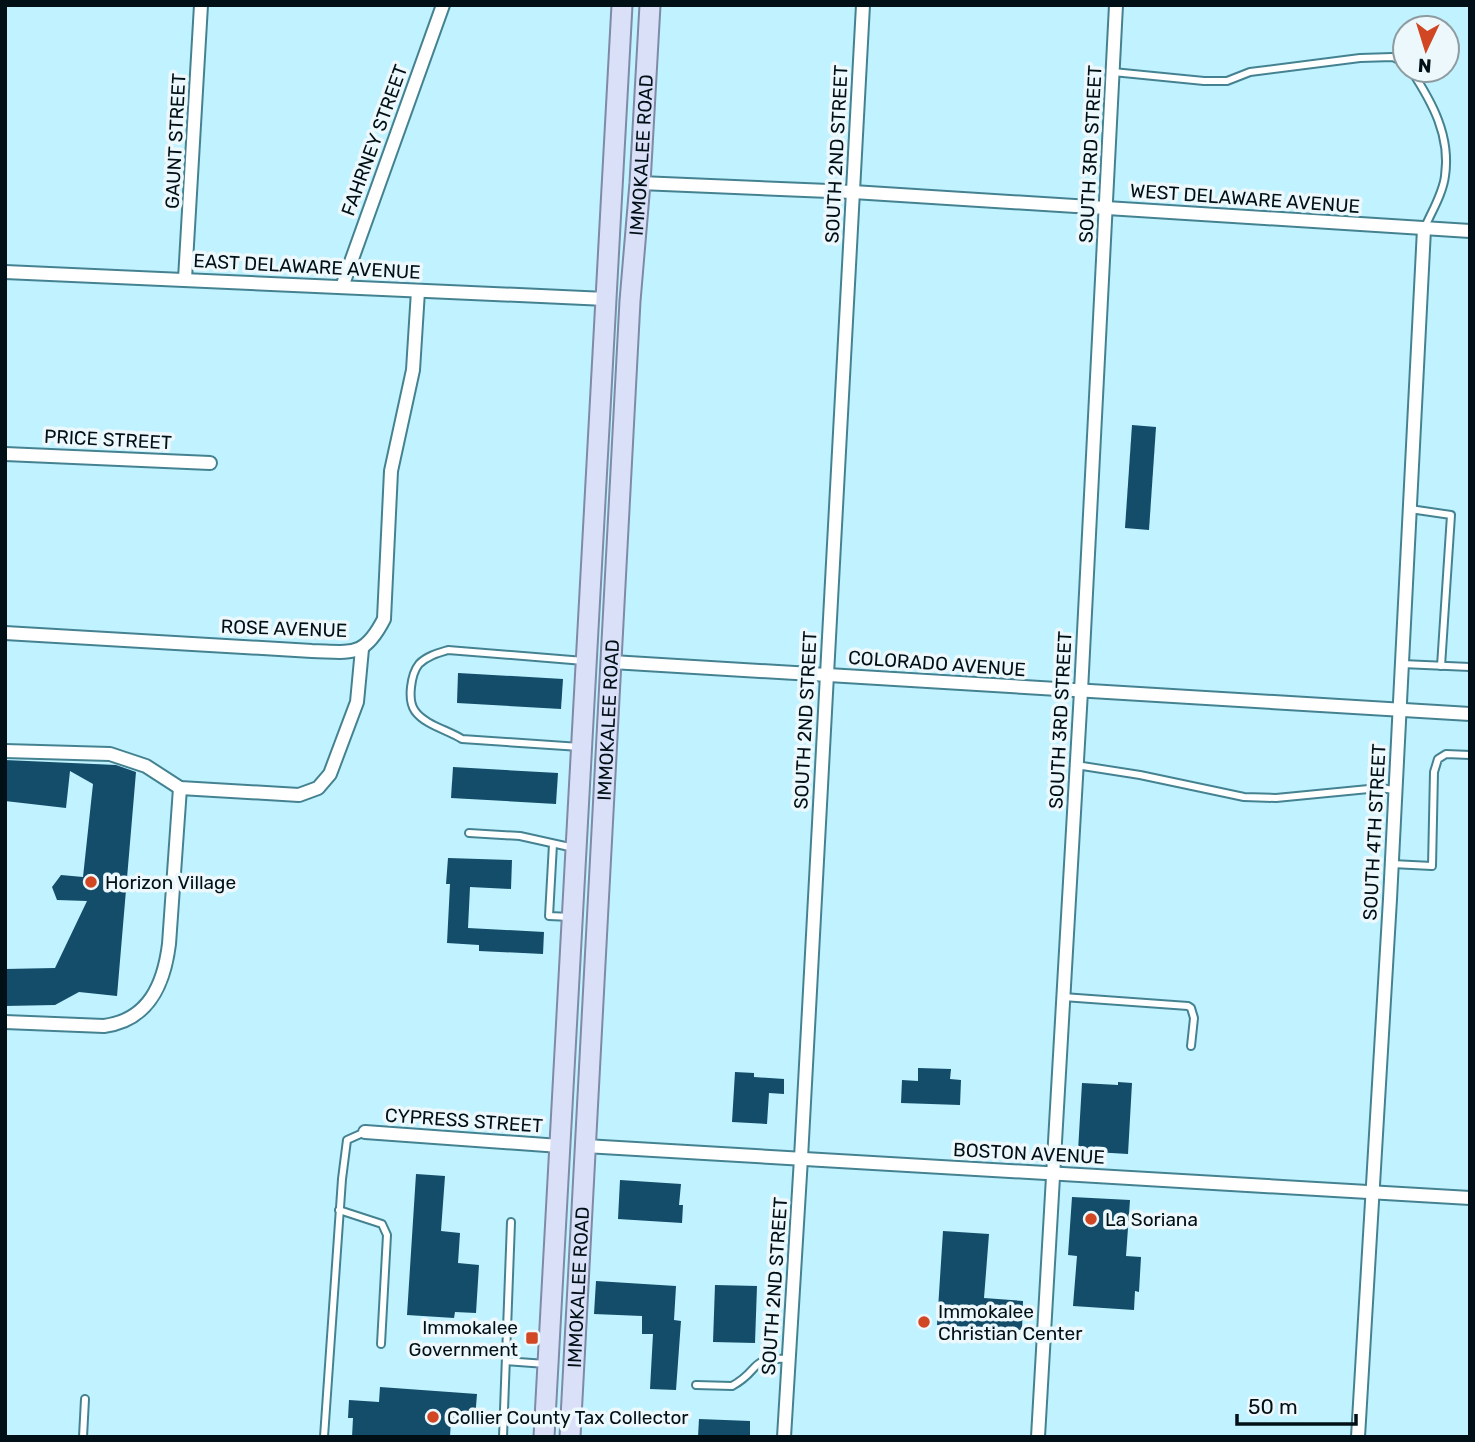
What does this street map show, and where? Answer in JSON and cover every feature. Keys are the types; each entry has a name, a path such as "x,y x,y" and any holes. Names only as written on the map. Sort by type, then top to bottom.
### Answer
{"main road":[{"name":"IMMOKALEE ROAD","path":"544,1437 622,5"},
{"name":"IMMOKALEE ROAD","path":"570,1437 630,301 650,5"},
{"path":"612,181 640,183"},
{"path":"606,299 630,301"},
{"path":"586,661 612,662"},
{"path":"560,1146 586,1146"},
{"path":"548,1370 573,1379"}],"street":[{"name":"GAUNT STREET","path":"185,279 201,5"},
{"name":"FAHRNEY STREET","path":"341,287 443,5"},
{"name":"SOUTH 2ND STREET","path":"784,1437 802,1158 863,5"},
{"name":"SOUTH 3RD STREET","path":"1038,1437 1081,691 1116,5"},
{"name":"WEST DELAWARE AVENUE","path":"640,183 853,192 1470,231"},
{"name":"SOUTH 4TH STREET","path":"1358,1437 1392,864 1424,229"},
{"name":"EAST DELAWARE AVENUE","path":"5,272 606,299"},
{"name":"ROSE AVENUE","path":"5,633 312,652 349,652 362,649 374,638 384,619 391,471 413,370 418,291"},
{"name":"PRICE STREET","path":"5,454 209,463"},
{"path":"5,751 110,754 146,766 180,788 299,795 318,788 330,774 357,702 362,649"},
{"name":"COLORADO AVENUE","path":"612,662 1470,714"},
{"path":"5,1022 104,1026 117,1024 142,1010 158,989 166,966 169,944 180,788"},
{"name":"CYPRESS STREET","path":"365,1132 560,1146"},
{"name":"BOSTON AVENUE","path":"586,1146 1470,1198"}],"lane":[{"path":"1113,72 1227,81 1250,72 1360,58 1391,57"},
{"path":"1418,84 1439,118 1445,148 1446,177 1424,229"},
{"path":"1410,509 1451,515 1441,666"},
{"path":"581,747 462,739 449,730 428,722 415,712 411,702 412,685 418,665 433,654 448,650 586,661"},
{"path":"1402,664 1470,667"},
{"path":"1392,864 1432,866 1434,772 1438,759 1446,754 1470,755"},
{"path":"1076,765 1140,775 1244,797 1276,798 1379,788 1395,790"},
{"path":"469,833 520,835 576,848"},
{"path":"553,844 549,916 573,918"},
{"path":"1063,997 1188,1006 1195,1018 1191,1046"},
{"path":"324,1437 346,1140 365,1132"},
{"path":"340,1210 382,1224 387,1235 381,1344"},
{"path":"503,1437 511,1222"},
{"path":"696,1385 732,1386 767,1358 789,1359"},
{"path":"506,1361 548,1370"},
{"path":"83,1437 85,1399"}],"building":[{"path":"1132,425 1156,427 1149,530 1125,528"},
{"path":"458,673 563,679 561,709 457,703"},
{"name":"Horizon Village","path":"5,760 116,765 136,772 117,996 79,992 55,1005 5,1006 5,969 55,968 87,901 57,900 52,887 61,875 83,877 93,784 70,771 66,808 5,801"},
{"path":"453,767 558,773 556,804 451,798"},
{"path":"448,858 512,860 511,889 470,887 468,928 544,932 543,954 479,951 479,945 447,943 450,884 446,884"},
{"path":"918,1068 951,1069 950,1079 961,1080 960,1105 901,1103 902,1080 918,1081"},
{"path":"735,1072 754,1073 754,1077 784,1079 784,1094 769,1093 767,1124 732,1122"},
{"path":"1118,1082 1132,1083 1128,1154 1078,1151 1082,1083 1118,1085"},
{"path":"416,1174 445,1176 441,1231 460,1233 458,1263 479,1265 476,1313 455,1312 454,1318 407,1315"},
{"path":"620,1180 681,1184 679,1205 683,1205 682,1223 618,1219"},
{"path":"1072,1197 1130,1200 1126,1256 1141,1257 1139,1292 1135,1291 1134,1310 1073,1306 1077,1256 1068,1255"},
{"path":"943,1231 989,1234 984,1298 1023,1301 1022,1330 937,1325"},
{"path":"596,1281 676,1286 674,1320 681,1321 676,1390 650,1389 653,1334 642,1334 642,1316 594,1314"},
{"path":"715,1285 757,1286 755,1343 713,1342"},
{"path":"380,1387 477,1394 475,1419 451,1418 450,1437 352,1437 353,1418 348,1418 349,1400 379,1402"},
{"path":"699,1419 750,1421 750,1437 698,1437"}],"place":[{"name":"Horizon Village","path":"91,882"},
{"name":"La Soriana","path":"1091,1219"},
{"name":"Immokalee Christian Center","path":"924,1322"},
{"name":"Immokalee Government","path":"532,1338"},
{"name":"Collier County Tax Collector","path":"433,1417"}]}
